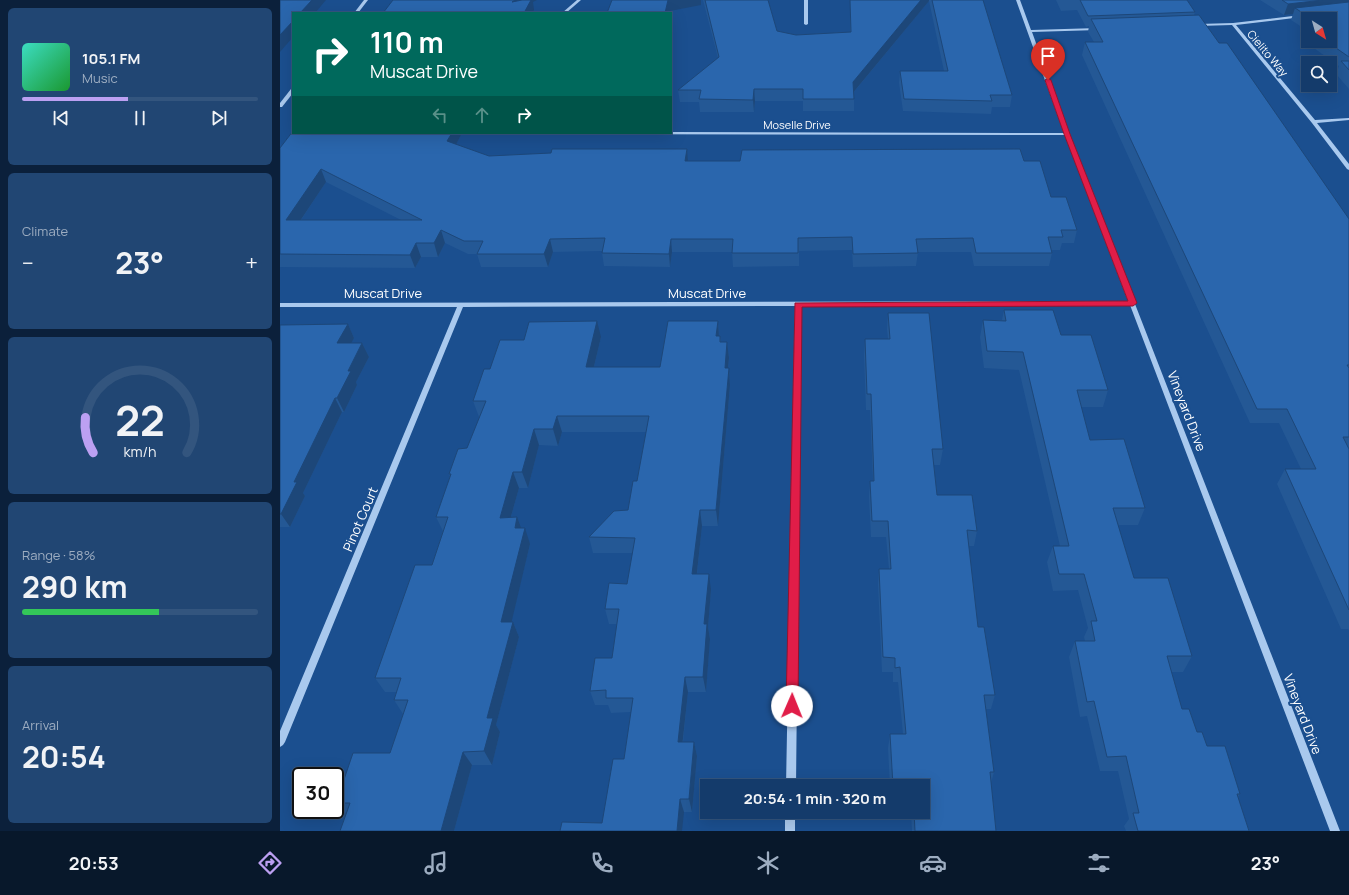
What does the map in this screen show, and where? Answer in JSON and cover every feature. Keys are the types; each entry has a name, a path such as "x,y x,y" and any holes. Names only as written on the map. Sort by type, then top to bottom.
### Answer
{"street":[{"path":"357,12 366,0"},
{"path":"565,12 579,0"},
{"path":"806,0 806,24"},
{"name":"Vineyard Drive","path":"1018,0 1031,31 1067,134 1335,831"},
{"path":"1194,26 1233,24 1301,16"},
{"name":"Cielito Way","path":"1233,24 1314,122 1349,168"},
{"path":"1031,31 1107,28"},
{"path":"280,106 292,91"},
{"path":"1314,122 1349,120"},
{"name":"Moselle Drive","path":"672,133 1067,134"},
{"name":"Muscat Drive","path":"280,305 1133,303"},
{"path":"791,779 798,304"},
{"name":"Pinot Court","path":"280,742 461,305"},
{"path":"790,819 790,831"}],"building":[{"path":"280,0 312,0 301,12 292,12 292,22 280,35"},
{"path":"393,0 515,0 512,2 531,0 525,12 384,12"},
{"path":"612,0 668,0 665,12 607,12"},
{"path":"705,0 768,0 777,31 796,35 851,32 850,0 921,0 853,82 854,99 803,99 803,89 754,89 753,100 699,99 701,90 678,90 719,57"},
{"path":"932,0 983,0 1012,95 990,95 992,101 904,99 900,71 948,71"},
{"path":"1080,0 1187,0 1195,12 1088,16"},
{"path":"1282,0 1323,0 1288,4"},
{"path":"1349,2 1349,57 1336,48 1337,12 1301,12 1295,8"},
{"path":"1199,15 1219,43 1227,43 1349,219 1349,365 1347,365 1349,368 1349,437 1343,437 1349,449 1349,610 1285,469 1316,469 1287,409 1257,409 1085,42 1103,42 1091,19"},
{"path":"1341,61 1349,61 1349,70"},
{"path":"292,132 292,134 451,134 447,141 489,156 551,153 552,149 687,149 685,161 740,161 742,150 1020,149 1024,161 1040,161 1051,197 1066,197 1077,230 1061,230 1063,237 1048,237 1052,253 976,253 973,238 916,239 918,253 853,254 852,237 798,238 798,253 732,253 733,239 671,239 669,254 602,253 605,238 550,239 544,254 477,254 483,241 464,241 441,230 434,243 416,243 410,255 280,254 280,148","holes":["321,169 422,220 286,220"]},
{"path":"1004,310 1053,310 1061,335 1091,335 1108,390 1077,390 1090,440 1124,439 1145,508 1113,508 1134,578 1168,578 1192,656 1167,656 1182,709 1189,709 1197,732 1202,732 1207,746 1225,746 1240,794 1237,794 1249,831 1138,831 1133,813 1139,813 1126,756 1107,757 1094,701 1087,702 1075,641 1095,641 1091,621 1097,621 1084,574 1059,574 1053,546 1069,546 1023,352 987,351 983,320 1006,321"},
{"path":"888,313 929,313 943,449 932,449 937,495 972,495 977,531 967,530 978,627 984,627 995,695 984,695 994,772 990,772 996,831 915,831 914,819 930,819 930,779 893,779 890,734 906,734 900,667 895,668 895,658 883,657 879,569 891,569 888,521 872,521 870,481 874,481 871,394 867,394 865,339 890,339"},
{"path":"597,321 586,367 660,367 668,321 718,321 716,336 720,336 720,342 727,342 725,368 729,368 716,510 700,510 692,574 709,574 704,624 707,624 703,677 685,677 678,742 694,742 689,799 680,799 677,831 560,831 562,822 602,823 613,759 624,759 633,698 606,698 606,690 590,691 595,658 612,658 619,609 605,609 609,583 627,584 635,538 589,537 614,511 628,510 633,481 637,481 649,416 557,416 553,429 534,429 522,472 513,472 500,518 517,517 515,528 525,528 501,622 513,622 487,718 493,718 484,751 463,752 441,831 340,831 350,803 344,803 344,779 353,753 390,753 408,700 394,700 401,678 375,678 415,565 432,565 448,517 436,517 451,474 449,474 458,449 467,448 486,401 473,401 484,369 490,369 500,340 524,340 529,322"},
{"path":"348,324 337,343 362,343 348,371 351,371 337,398 335,398 294,482 297,482 280,514 280,325"}],"route":[{"path":"792,706 798,304 1133,303 1067,134 1048,80"}]}
